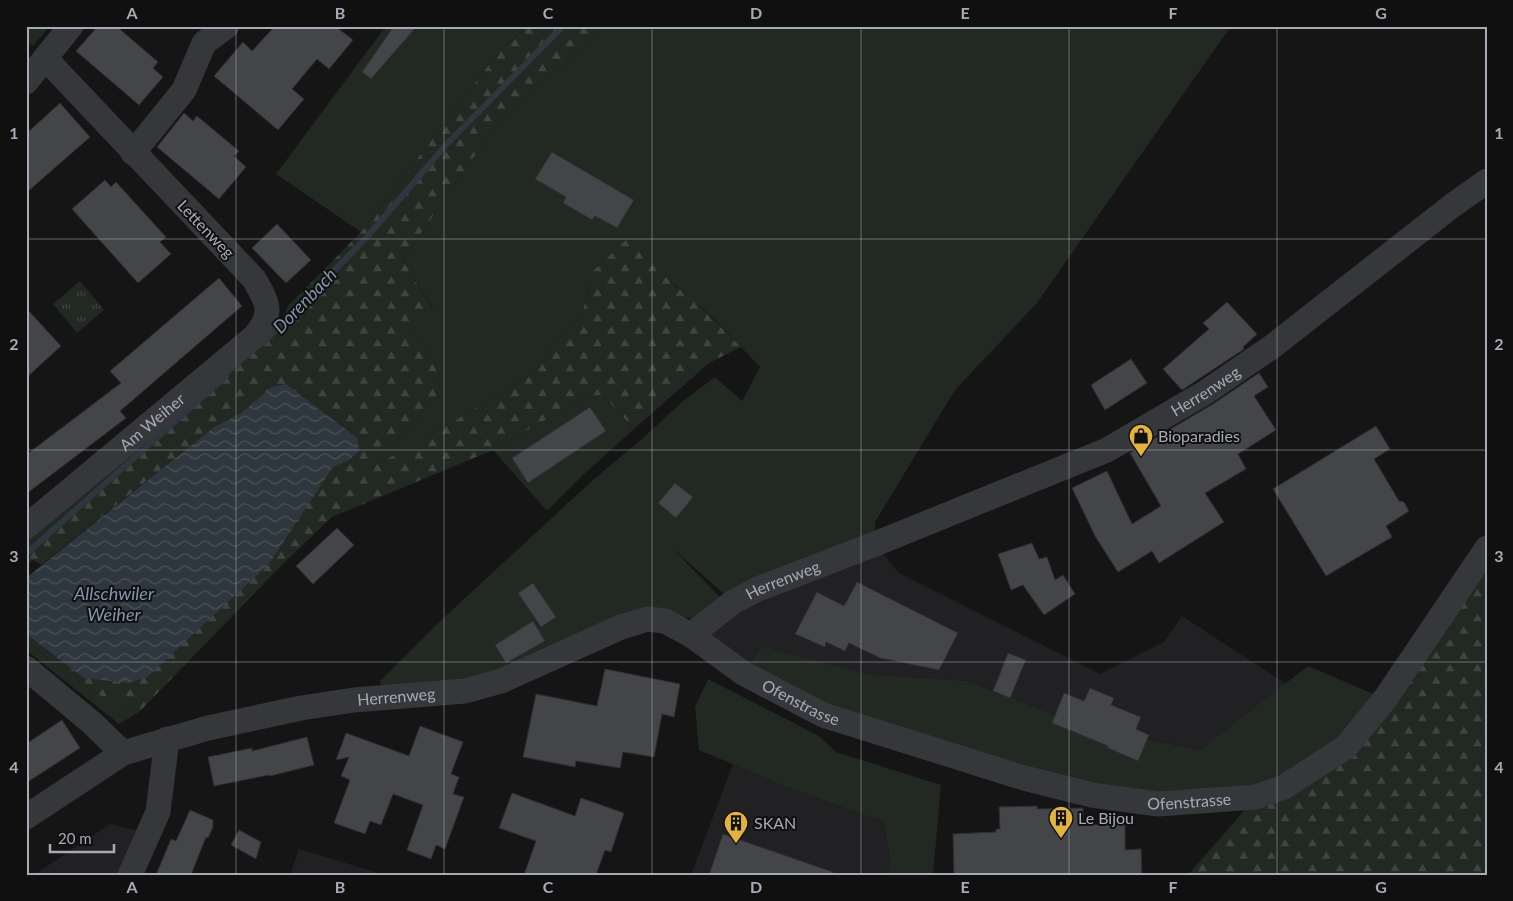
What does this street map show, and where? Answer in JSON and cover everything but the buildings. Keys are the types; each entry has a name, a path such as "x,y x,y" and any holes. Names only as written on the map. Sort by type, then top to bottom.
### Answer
{"street":[{"path":"26,82 71,26"},
{"path":"134,153 184,90 204,43 227,26"},
{"name":"Lettenweg","path":"45,58 254,279 265,298 268,312"},
{"name":"Herrenweg","path":"26,817 123,753 168,739 273,714 354,700 465,691 501,681 621,627 648,619 665,621 691,635 733,602 758,589 1107,450 1206,392 1273,346 1453,205 1487,181"},
{"name":"Am Weiher","path":"26,527 255,336 264,325 268,312"},
{"name":"Ofenstrasse","path":"691,635 743,673 822,714 1024,778 1092,795 1158,804 1256,797 1284,787 1346,747 1385,699 1487,548"},
{"path":"26,668 92,723 123,753"},
{"path":"130,875 158,812 168,739"}],"shaded area":[{"path":"875,544 899,573 1100,674 1164,642 1182,616 1286,684 1201,750 1085,726 968,681 866,674 763,646 743,673 691,635"},
{"path":"733,764 787,787 884,822 890,861 890,875 691,875"},
{"path":"110,824 139,831 120,875 34,875"},
{"path":"299,849 385,875 290,875"}],"green space":[{"path":"26,26 50,26 33,46 26,40"},
{"path":"386,26 527,26 498,53 361,232 276,174"},
{"path":"527,26 607,26 503,118 470,162 403,260 433,310 410,331 426,349 435,364 438,371 439,388 435,398 371,468 508,390 533,372 582,313 591,283 592,272 627,239 675,286 691,297 741,347 709,363 634,429 603,395 587,396 493,450 332,517 285,562 139,712 99,695 26,641 26,634 84,678 269,564 333,466 349,460 272,388 241,413 214,427 41,565 33,560 26,565 26,538 100,479 282,322 288,306 361,232 498,53"},
{"path":"607,26 1231,26 1037,303 955,390 875,522 875,544 733,602 673,549 726,603 693,619 662,612 505,672 463,682 382,689 380,681 438,623 593,480 683,401 715,377 742,401 760,367 709,314 658,270 593,272 582,313 533,372 508,390 370,469 435,398 439,388 438,371 431,356 410,331 433,309 403,260 470,162 503,118","holes":["552,152 634,200 617,228 595,216 592,220 563,203 566,197 536,179"]},
{"path":"80,281 104,310 77,333 53,304"},
{"path":"603,395 634,429 583,475 547,511 493,450 587,396"},
{"path":"1487,548 1487,875 1188,875 1256,797 1346,747"},
{"path":"26,641 99,695 139,712 119,724 26,650"},
{"path":"763,646 866,674 968,681 1085,726 1200,750 1308,666 1385,699 1284,787 1158,804 1024,778 743,673"},
{"path":"708,679 819,736 836,752 941,785 933,875 890,875 890,861 884,822 787,787 699,750 695,707"}],"water":[{"name":"Allschwiler Weiher","path":"286,384 357,438 359,451 349,460 333,467 269,564 147,677 128,683 84,678 26,634 26,578 214,427 241,413 272,387"}],"waterway":[{"name":"Dorenbach","path":"263,343 367,237 445,146 563,26"},
{"name":"Dorenbach","path":"26,554 226,376"}],"place":[{"name":"Bioparadies","path":"1141,457"},
{"name":"Le Bijou","path":"1061,839"},
{"name":"SKAN","path":"736,844"}]}
